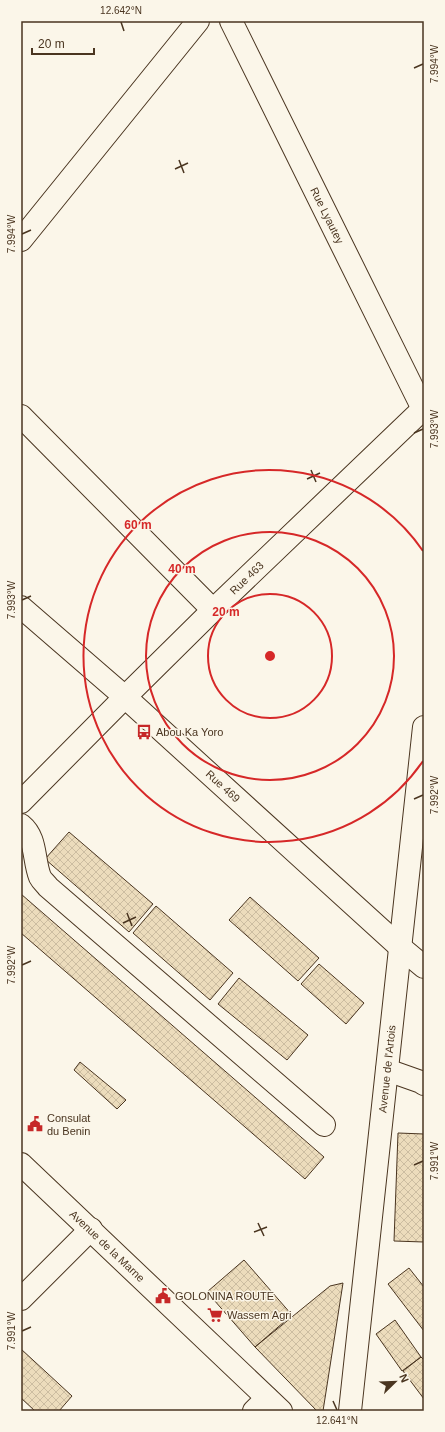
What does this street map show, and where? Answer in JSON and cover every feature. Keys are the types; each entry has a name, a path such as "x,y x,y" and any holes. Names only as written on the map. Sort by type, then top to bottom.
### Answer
{"street":[{"path":"21,240 198,21"},
{"name":"Rue Lyautey","path":"231,21 424,408"},
{"name":"Rue 463","path":"21,802 124,697 424,408"},
{"path":"21,416 213,610"},
{"name":"Rue 469","path":"21,607 124,697 424,967"},
{"name":"Avenue de l'Artois","path":"350,1411 424,730"},
{"path":"21,825 25,828 34,844 41,878 48,887 324,1125"},
{"path":"387,1070 424,1084"},
{"name":"Avenue de la Marne","path":"21,1164 91,1229 267,1407"},
{"path":"21,1299 91,1229"}],"building":[{"path":"69,832 153,904 129,932 45,859"},
{"path":"21,894 324,1157 305,1179 21,933"},
{"path":"250,897 319,958 298,981 229,920"},
{"path":"156,906 233,973 210,1000 133,933"},
{"path":"319,964 364,1003 346,1024 301,984"},
{"path":"239,978 308,1035 287,1060 218,1004"},
{"path":"80,1062 126,1100 117,1109 74,1070"},
{"path":"398,1133 424,1134 424,1242 394,1241"},
{"path":"244,1260 292,1315 255,1347 207,1292"},
{"path":"409,1268 424,1287 424,1331 388,1284"},
{"path":"343,1283 323,1411 317,1411 255,1347 330,1286"},
{"path":"395,1320 421,1357 402,1371 376,1334"},
{"path":"21,1349 72,1396 59,1411 35,1411 21,1398"},
{"path":"421,1357 424,1360 424,1399 403,1371"}],"place":[{"name":"Abou Ka Yoro","path":"144,732"},
{"name":"Consulat du Benin","path":"35,1124"},
{"name":"GOLONINA ROUTE","path":"163,1296"},
{"name":"Wassem Agri","path":"215,1315"}]}
